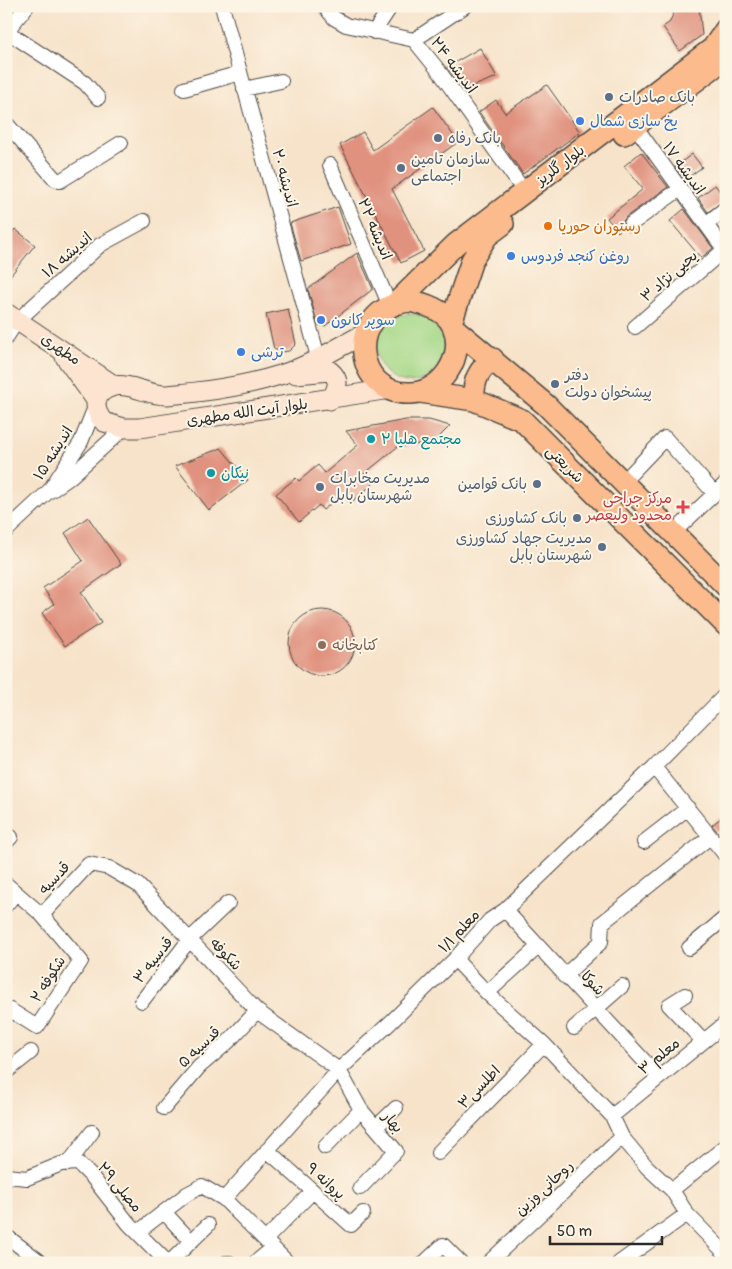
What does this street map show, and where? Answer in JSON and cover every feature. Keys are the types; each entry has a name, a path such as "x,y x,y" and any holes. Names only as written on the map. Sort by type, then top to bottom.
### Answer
{"main road":[{"name":"بلوار گلریز","path":"393,304 456,244 713,48 726,29"},
{"name":"بلوار گلریز","path":"452,325 466,273 487,236 722,61 726,62"},
{"path":"420,303 432,307 452,325 454,357 450,369 442,380 420,392 405,393 390,389 381,384 369,370 364,352 366,333 380,312 393,304 420,303"},
{"name":"مطهری","path":"12,317 115,386"},
{"name":"شریعتی","path":"452,325 546,405 726,586"},
{"name":"بلوار آیت الله مطهری","path":"115,386 165,395 216,389 281,375 366,333"},
{"path":"57,346 98,409"},
{"path":"474,400 473,388 476,376 484,366 494,359"},
{"path":"281,375 330,371 336,376 338,384 337,391 330,400"},
{"path":"98,409 105,389 115,386"},
{"name":"بلوار آیت الله مطهری","path":"98,409 124,428 140,428 330,400 390,389"},
{"name":"شریعتی","path":"420,392 474,400 522,420 726,625"}],"street":[{"path":"26,6 6,32 78,78 98,98"},
{"name":"اندیشه ۲۰","path":"222,6 318,357"},
{"name":"اندیشه ۲۴","path":"324,6 334,18 346,25 414,40 439,71 524,191"},
{"path":"374,32 390,6"},
{"path":"414,40 465,6"},
{"path":"184,89 240,73"},
{"path":"244,89 281,81"},
{"path":"6,123 55,179 60,181 120,143"},
{"name":"اندیشه ۱۷","path":"635,126 725,251"},
{"name":"اندیشه ۲۲","path":"330,165 393,304"},
{"path":"631,224 680,189"},
{"path":"706,224 726,208"},
{"name":"اندیشه ۱۸","path":"6,338 12,317 100,245 144,221"},
{"name":"یحیی نژاد ۳","path":"636,327 725,251"},
{"name":"اندیشه ۱۵","path":"6,531 49,492 81,442 98,409"},
{"path":"49,492 69,478 124,428"},
{"path":"623,482 666,438 715,494"},
{"path":"674,532 726,483"},
{"name":"معلم ۱/۱","path":"224,1199 339,1070 455,959 490,920 505,910 654,767 726,694"},
{"path":"654,767 726,856"},
{"path":"644,842 688,808"},
{"path":"564,976 601,942 602,923 710,837"},
{"name":"قدسیه","path":"42,915 89,864"},
{"name":"شکوفه","path":"89,864 109,868 138,885 257,1011 339,1070"},
{"path":"6,905 11,888"},
{"name":"شکوفه ۲","path":"10,1010 37,1027 81,961 42,915 11,888"},
{"name":"قدسیه ۳","path":"142,1001 190,939 228,903"},
{"name":"شوکا","path":"505,910 659,1077"},
{"path":"689,948 726,917"},
{"path":"487,993 538,947"},
{"path":"455,959 487,993 544,1044 612,1116 622,1137 647,1167 672,1190 687,1214 726,1254"},
{"path":"574,1028 622,986"},
{"path":"685,995 670,1005 703,1041"},
{"name":"قدسیه ۵","path":"164,1108 199,1067 228,1042 257,1011"},
{"name":"معلم ۳","path":"612,1116 726,1023"},
{"name":"اطلسی۳","path":"438,1153 544,1044"},
{"path":"6,1072 31,1052"},
{"name":"بهار","path":"339,1070 361,1110 396,1151 360,1188"},
{"path":"376,1127 396,1108"},
{"path":"324,1147 361,1110"},
{"path":"6,1176 27,1178 61,1164 68,1164 92,1132"},
{"name":"روحانی وزین","path":"488,1263 622,1137"},
{"path":"672,1190 726,1146"},
{"name":"پروانه ۹","path":"267,1150 351,1225 363,1214"},
{"name":"مصلی ۲۹","path":"68,1164 78,1164 93,1178 129,1224 169,1263"},
{"path":"138,1232 187,1194 202,1186 224,1199 288,1263"},
{"path":"255,1263 313,1191"},
{"path":"164,1212 190,1240"},
{"path":"619,1263 687,1214"},
{"path":"169,1263 190,1240 208,1226"},
{"path":"6,1236 42,1263"},
{"path":"424,1263 443,1244 461,1263"}],"green space":[{"path":"410,314 423,317 434,324 441,335 444,348 441,361 434,372 423,379 410,382 397,379 386,372 379,361 376,348 379,335 386,324 397,317"}],"building":[{"path":"676,6 699,6 702,35 680,51 663,27 670,22"},
{"path":"480,48 497,77 463,90 447,67"},
{"path":"547,85 580,132 523,174 479,112 496,100 505,113"},
{"path":"433,107 458,142 392,189 424,251 401,263 340,145 363,132 373,150"},
{"path":"641,152 668,187 626,217 623,221 623,227 618,232 607,218 643,189 624,166"},
{"path":"692,154 702,167 685,180 675,167"},
{"path":"715,185 726,199 708,212 698,198"},
{"path":"338,207 351,244 301,261 290,223"},
{"path":"684,209 713,248 701,258 670,221"},
{"path":"15,229 35,245 6,281 6,240"},
{"path":"357,253 373,289 325,326 318,325 308,289"},
{"path":"288,309 296,344 289,351 281,352 274,349 266,314"},
{"path":"406,420 429,420 450,426 431,445 413,444 396,448 364,474 373,484 350,503 342,494 323,510 319,505 299,522 276,494 296,478 299,481 318,465 325,473 358,445 346,431"},
{"name":"نیکان","path":"221,448 248,480 209,510 175,466"},
{"path":"88,517 121,564 81,592 101,623 65,646 42,613 54,604 43,588 83,561 65,533"},
{"name":"کتابخانه","path":"315,610 329,610 341,615 350,624 355,636 353,656 346,667 329,676 315,676 303,671 294,662 289,650 289,636 294,624 303,615"},
{"path":"726,814 726,842 712,825"}],"place":[{"name":"بانک صادرات","path":"609,97"},
{"name":"یخ سازی شمال","path":"580,121"},
{"name":"بانک رفاه","path":"438,138"},
{"name":"سازمان تامین اجتماعی","path":"401,168"},
{"name":"رستوران حوریا","path":"548,226"},
{"name":"روغن کنجد فردوس","path":"511,256"},
{"name":"سوپر کانون","path":"321,320"},
{"name":"ترشی","path":"241,352"},
{"name":"دفتر پیشخوان دولت","path":"555,384"},
{"name":"مجتمع هلیا ۲","path":"371,439"},
{"name":"نیکان","path":"211,473"},
{"name":"بانک قوامین","path":"537,484"},
{"name":"مدیریت مخابرات شهرستان بابل","path":"320,487"},
{"name":"مرکز جراحی محدود ولیعصر","path":"683,507"},
{"name":"بانک کشاورزی","path":"577,518"},
{"name":"مدیریت جهاد کشاورزی شهرستان بابل","path":"602,547"},
{"name":"کتابخانه","path":"322,645"}]}
